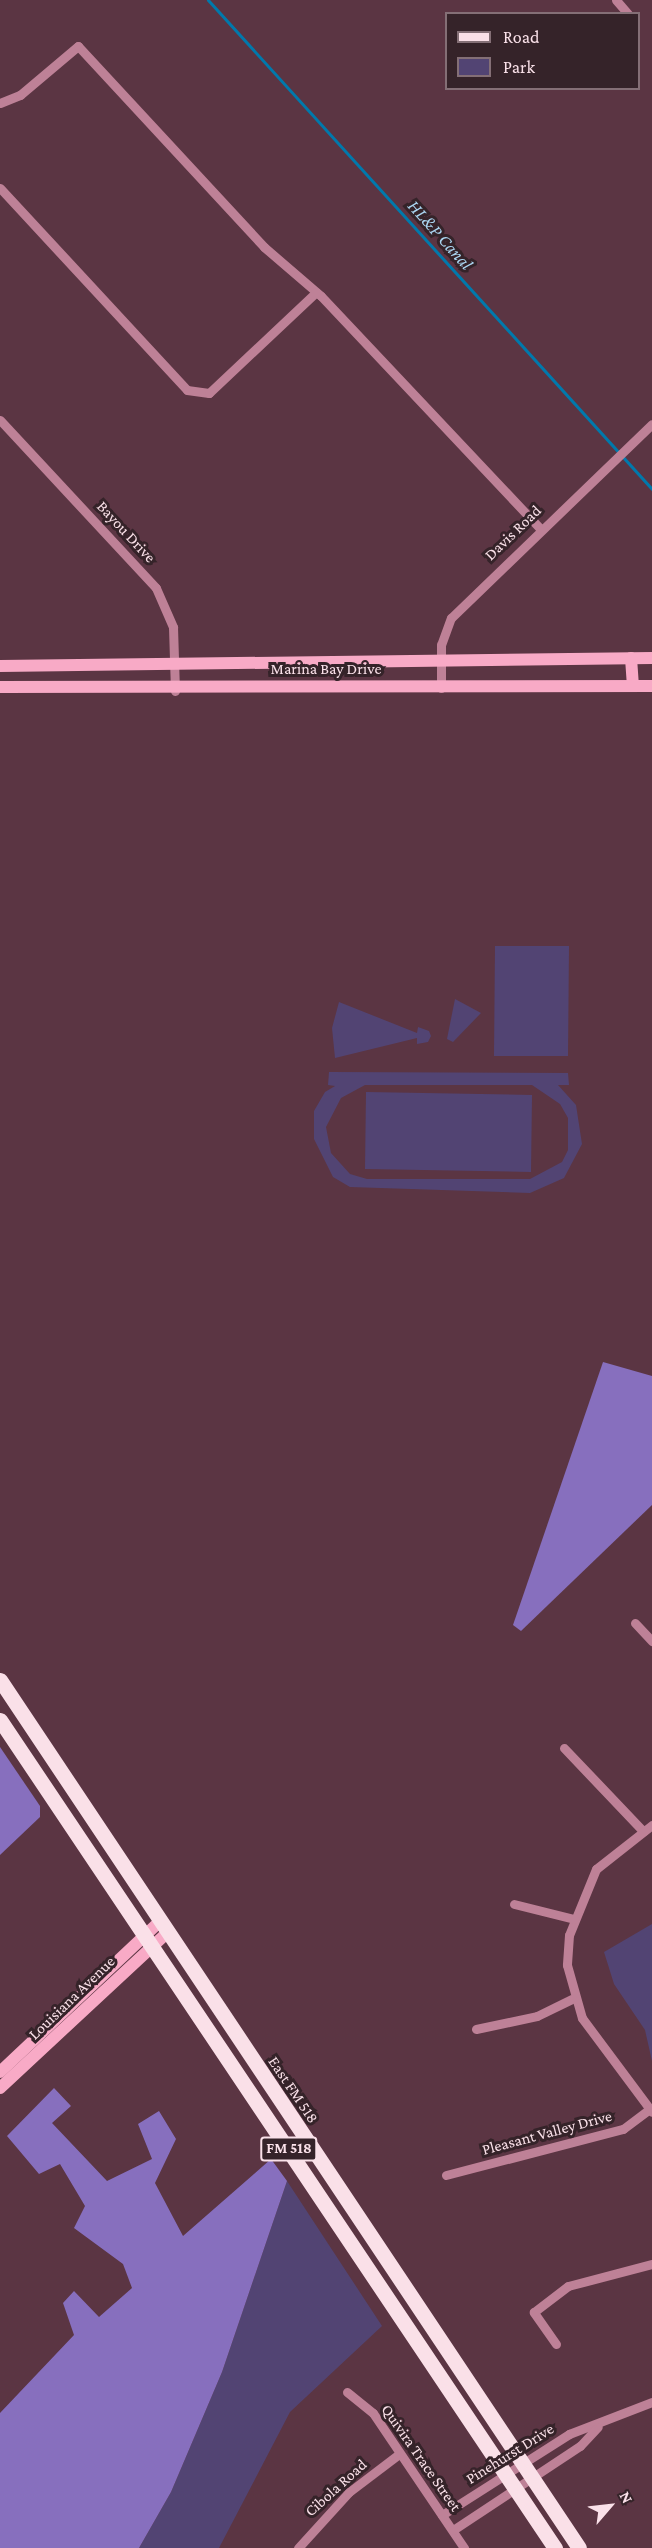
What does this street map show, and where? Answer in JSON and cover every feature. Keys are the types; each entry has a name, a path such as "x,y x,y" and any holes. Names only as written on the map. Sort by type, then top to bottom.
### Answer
{"main road":[{"path":"631,658 633,686"},
{"name":"Marina Bay Drive","path":"0,666 285,662 338,664 652,658"},
{"path":"282,685 285,662"},
{"path":"338,664 339,686"},
{"path":"59,666 60,687"},
{"name":"Marina Bay Drive","path":"0,687 175,691 282,685 441,688 652,686"},
{"name":"East FM 518","path":"0,1680 579,2548"},
{"name":"FM 518","path":"0,1720 555,2548"},
{"path":"34,1769 51,1757"},
{"name":"Louisiana Avenue","path":"0,2072 164,1927"},
{"name":"Louisiana Avenue","path":"0,2088 149,1940"},
{"path":"257,2102 273,2091"}],"street":[{"path":"616,0 626,12"},
{"path":"0,103 20,95 78,46 264,247 316,292 540,528"},
{"path":"0,188 187,390 209,393 316,292"},
{"name":"Bayou Drive","path":"0,420 156,588 173,627 175,691"},
{"name":"Davis Road","path":"441,688 440,662 451,618 540,528 652,424"},
{"path":"635,1623 652,1641"},
{"path":"564,1748 643,1831"},
{"path":"651,2110 572,1999 567,1965 574,1919 596,1869 652,1825"},
{"path":"514,1904 574,1919"},
{"path":"476,2029 537,2016 572,1999"},
{"name":"Pleasant Valley Drive","path":"446,2175 623,2128 651,2110"},
{"path":"556,2344 534,2312 568,2286 652,2264"},
{"name":"Quivira Trace Street","path":"347,2392 373,2414 464,2548"},
{"name":"Pinehurst Drive","path":"442,2515 504,2472 569,2434 598,2427 652,2402"},
{"name":"Pinehurst Drive","path":"453,2530 532,2478 598,2427"},
{"name":"Cibola Road","path":"298,2548 349,2492 399,2454"}],"green space":[{"path":"495,946 569,946 568,1056 494,1056"},
{"path":"455,999 481,1013 453,1042 447,1039"},
{"path":"339,1002 417,1033 418,1027 429,1031 431,1036 428,1042 417,1044 417,1038 335,1058 332,1028"},
{"path":"329,1072 568,1073 569,1085 558,1085 576,1105 582,1144 564,1178 530,1193 350,1187 333,1177 314,1139 314,1111 325,1092 335,1086 328,1085","holes":["365,1085 532,1085 560,1104 568,1118 568,1150 562,1162 530,1179 367,1179 350,1174 331,1153 326,1127 341,1098"]},
{"path":"366,1092 532,1095 531,1172 365,1169"},
{"path":"652,1924 652,2061 645,2030 614,1984 604,1952"},
{"path":"287,2181 382,2326 290,2412 219,2548 139,2548 171,2492 222,2372"}],"shaded area":[{"path":"603,1362 652,1376 652,1505 521,1631 513,1625"},
{"path":"0,1747 40,1806 40,1817 0,1855"},
{"path":"54,2088 71,2106 52,2123 107,2181 152,2159 138,2124 159,2111 176,2139 155,2183 183,2236 271,2159 287,2181 222,2372 171,2492 139,2548 0,2548 0,2413 74,2335 63,2303 74,2291 99,2317 132,2288 123,2264 74,2228 85,2206 60,2164 39,2174 7,2136"}],"waterway":[{"name":"HL&P Canal","path":"208,0 652,489"}]}
